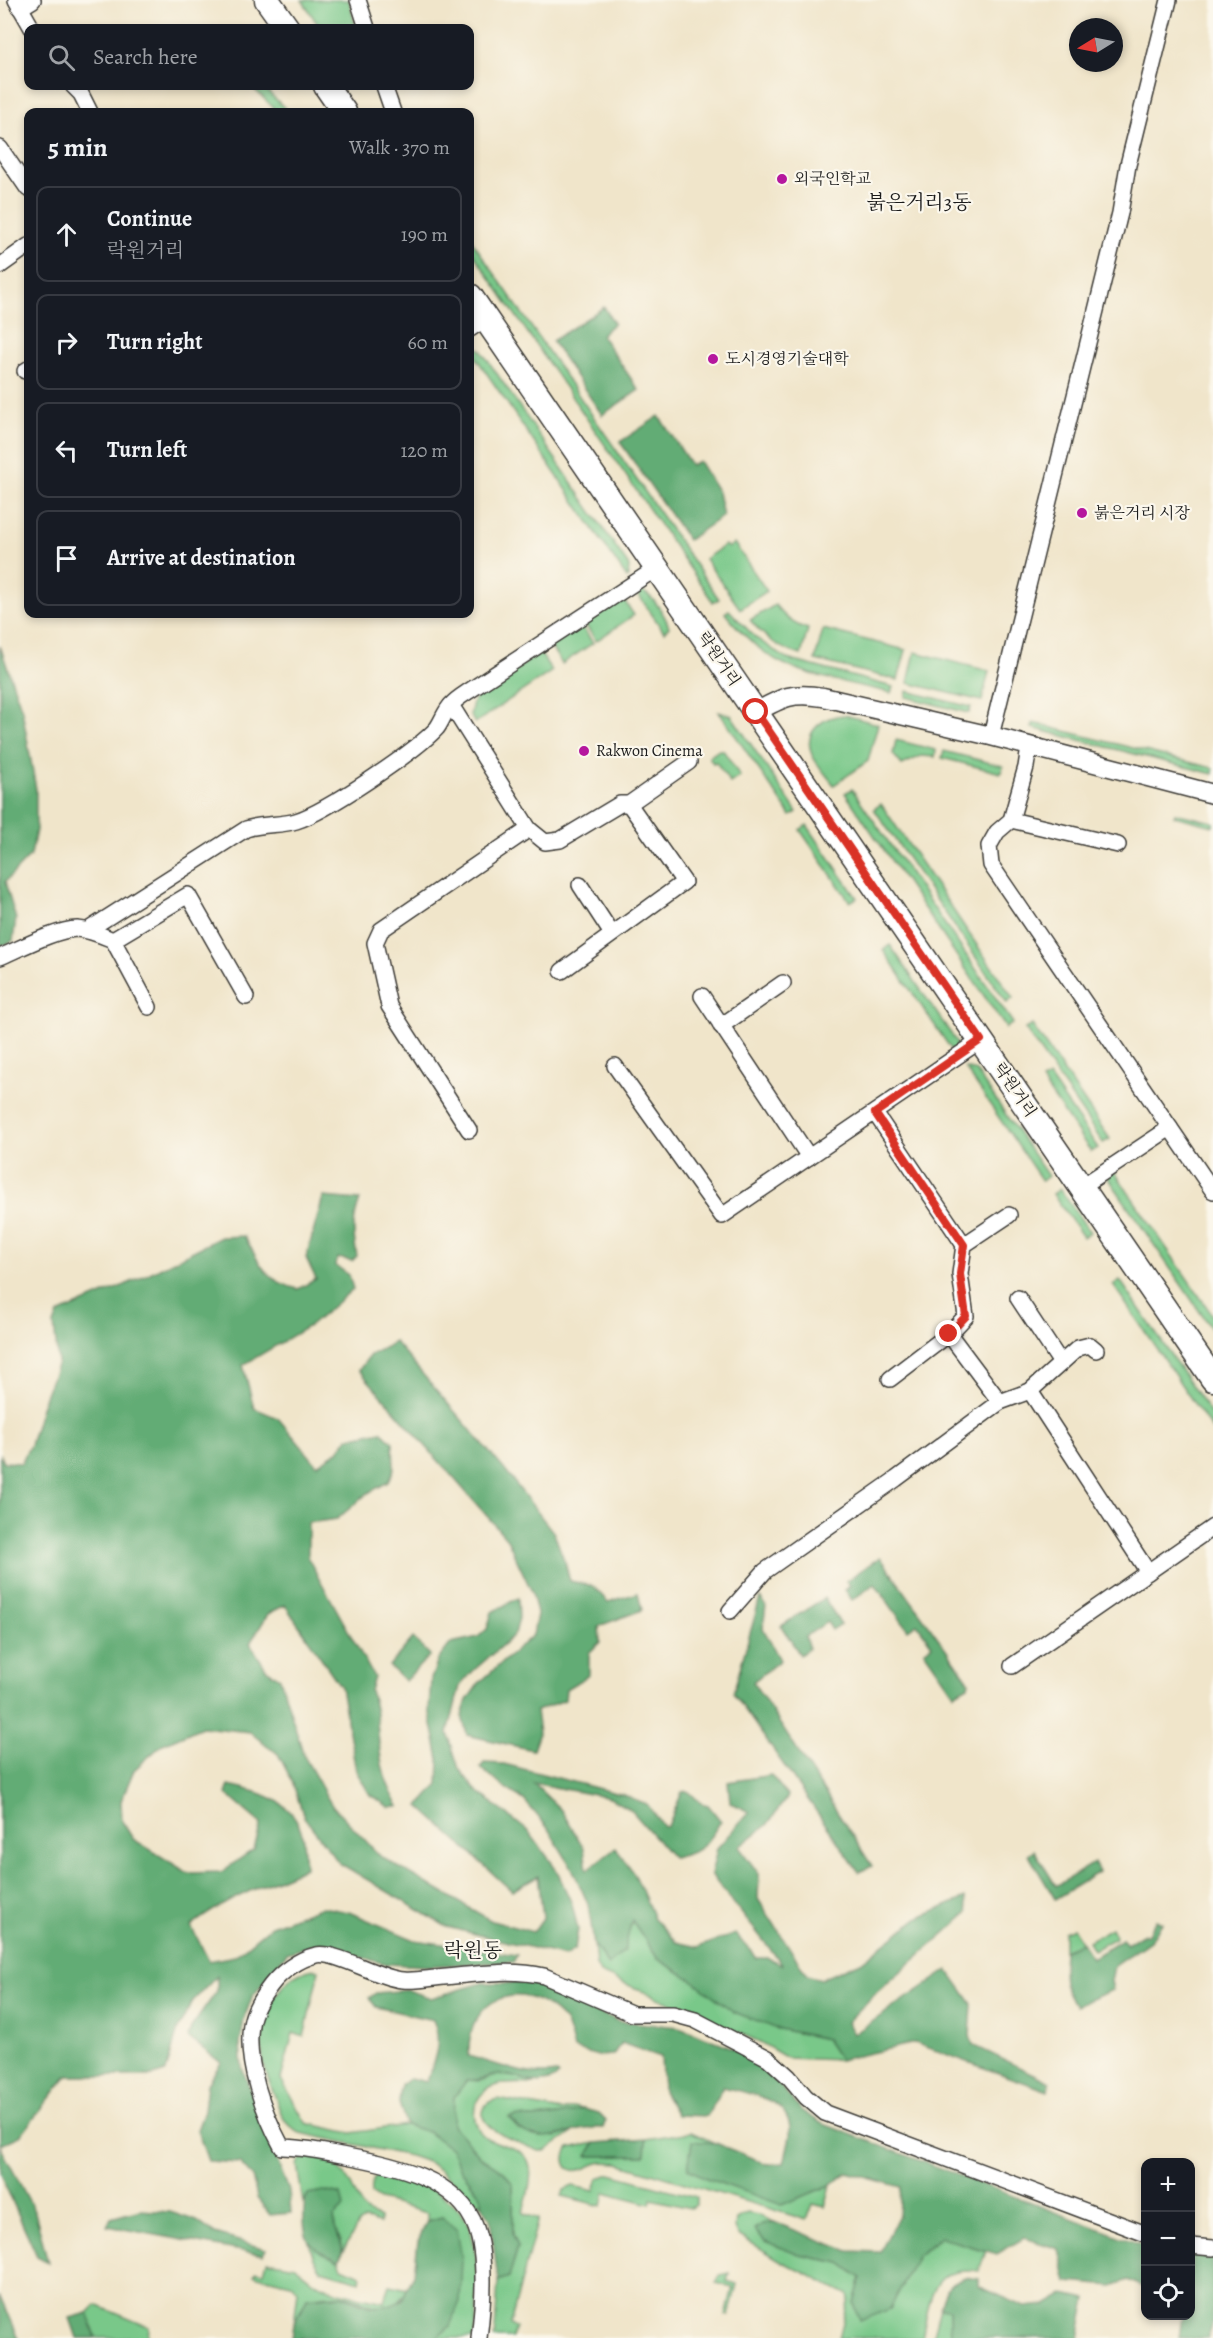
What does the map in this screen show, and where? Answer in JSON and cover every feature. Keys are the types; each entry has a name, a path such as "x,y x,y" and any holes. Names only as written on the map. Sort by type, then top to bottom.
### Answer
{"main road":[{"path":"267,0 284,24"},
{"path":"329,90 341,108"},
{"name":"락원거리","path":"477,324 657,568 1213,1379"}],"street":[{"path":"358,0 366,24"},
{"path":"991,736 1120,213 1128,165 1169,0"},
{"path":"23,3 31,24"},
{"path":"77,90 88,108"},
{"path":"385,90 392,108"},
{"path":"0,148 24,183"},
{"path":"0,266 24,249"},
{"path":"88,930 246,829 262,824 295,822 320,811 405,754 437,728 451,705 469,690 657,568"},
{"path":"756,712 777,700 800,693 823,697 991,736 1213,794"},
{"path":"451,705 529,829 545,843 560,840 621,804 629,804 689,762"},
{"path":"1029,747 1026,767 1011,820 997,832 988,846 991,865 1213,1191"},
{"path":"562,971 684,882 629,804"},
{"path":"1011,820 1118,845"},
{"path":"469,1130 389,1006 375,943 381,930 529,829"},
{"path":"580,885 612,934"},
{"path":"113,940 188,895 246,997"},
{"path":"0,957 42,939 74,929 88,930 113,940 149,1007"},
{"path":"721,1026 783,983"},
{"path":"702,996 809,1157"},
{"path":"615,1066 722,1216 981,1040"},
{"path":"875,1113 964,1245 960,1274 966,1316 949,1334 890,1379"},
{"path":"1081,1187 1170,1128"},
{"path":"964,1245 1010,1215"},
{"path":"1018,1298 1061,1363"},
{"path":"949,1334 1000,1402"},
{"path":"730,1611 765,1571 1000,1402 1030,1390 1078,1348 1090,1345 1096,1350"},
{"path":"1030,1390 1148,1572"},
{"path":"1012,1666 1213,1527"},
{"path":"479,2338 481,2249 476,2227 462,2205 437,2184 385,2163 302,2147 282,2147 272,2130 258,2091 251,2055 251,2025 259,2000 279,1974 302,1961 317,1955 332,1956 381,1976 404,1980 490,1973 533,1973 633,2014 673,2014 696,2019 768,2058 825,2113 1141,2232"},
{"path":"1195,2246 1213,2248"}],"green space":[{"path":"302,0 349,0 355,24 317,24"},
{"path":"255,90 266,90 285,108 274,108"},
{"path":"474,244 719,599 713,602 474,255"},
{"path":"604,307 614,323 601,335 639,390 602,415 552,341"},
{"path":"474,347 480,349 629,566 627,578 474,355"},
{"path":"659,416 691,465 699,461 718,492 723,516 688,540 620,442"},
{"path":"734,543 767,591 740,609 705,559 725,545 728,548"},
{"path":"640,591 649,596 661,611 669,627 664,632 637,593"},
{"path":"622,597 634,615 596,641 584,623"},
{"path":"775,605 789,620 808,629 801,655 773,642 750,620"},
{"path":"729,610 756,638 787,659 893,687 891,693 823,677 784,664 767,654 744,635 725,613"},
{"path":"581,625 593,643 562,664 550,646"},
{"path":"823,629 906,650 898,680 815,660"},
{"path":"0,646 22,710 36,789 36,830 31,855 5,882 16,919 13,941 0,947"},
{"path":"915,652 989,671 982,701 908,683"},
{"path":"540,653 552,671 475,723 470,715 473,702 479,694"},
{"path":"907,691 971,707 969,713 906,697"},
{"path":"719,712 731,715 797,812 791,816"},
{"path":"845,715 878,724 868,761 834,785 812,755 810,739 817,726 830,718"},
{"path":"1033,723 1213,768 1213,774 1032,728"},
{"path":"896,740 936,750 935,757 921,756 902,765 893,754"},
{"path":"723,750 740,776 730,783 716,762 713,763 709,757"},
{"path":"944,751 1003,766 1001,773 942,758"},
{"path":"852,789 1013,1023 1006,1028 845,793"},
{"path":"881,804 1013,998 1007,1003 874,809"},
{"path":"1175,813 1213,822 1213,826 1174,816"},
{"path":"807,825 857,898 850,902 800,830"},
{"path":"890,945 956,1041 955,1055 883,950"},
{"path":"1032,1025 1110,1139 1103,1143 1025,1029"},
{"path":"965,1068 976,1071 1048,1176 1042,1181"},
{"path":"1049,1077 1098,1148 1091,1152 1042,1081"},
{"path":"1114,1171 1213,1316 1213,1331 1107,1176"},
{"path":"1060,1189 1090,1232 1083,1237 1053,1194"},
{"path":"323,1197 360,1200 354,1228 357,1256 352,1261 338,1258 335,1265 349,1275 353,1289 311,1325 243,1365 254,1408 278,1418 317,1465 337,1452 348,1438 381,1431 393,1442 394,1469 388,1482 368,1493 337,1519 308,1523 308,1558 374,1677 370,1691 376,1714 381,1759 389,1787 399,1806 389,1807 370,1795 356,1771 341,1687 285,1605 268,1614 250,1643 266,1669 280,1678 304,1756 331,1804 381,1857 492,1921 533,1932 543,1918 538,1876 512,1891 419,1806 438,1785 439,1759 429,1709 431,1679 438,1660 451,1643 478,1637 487,1629 492,1612 518,1598 519,1618 515,1634 473,1671 460,1686 448,1733 459,1769 476,1790 529,1832 555,1867 572,1904 578,1929 575,1949 565,1956 447,1927 339,1863 304,1817 292,1781 278,1754 250,1732 202,1727 163,1744 134,1770 121,1801 122,1821 133,1839 188,1873 221,1872 254,1849 261,1824 226,1794 229,1785 252,1790 273,1799 283,1805 298,1822 303,1838 305,1867 233,1899 191,1926 209,1961 235,1956 271,1926 322,1907 349,1912 415,1940 517,1955 513,1962 427,1966 386,1964 313,1945 287,1953 252,1997 244,2019 240,2044 242,2068 289,2191 291,2213 270,2215 257,2198 252,2176 240,2163 208,2161 197,2130 204,2111 207,2084 221,2063 188,2037 192,2026 217,1991 217,1976 193,2001 178,2029 166,2072 153,2076 67,2076 20,2136 0,2145 0,1455 4,1462 21,1463 30,1445 43,1401 58,1363 54,1324 58,1314 136,1280 221,1237 244,1236 259,1263 270,1276 298,1289 316,1279 306,1258"},
{"path":"1120,1280 1213,1417 1213,1431 1113,1285"},
{"path":"395,1342 504,1469 554,1533 570,1581 593,1586 608,1602 638,1593 642,1610 599,1626 600,1642 589,1653 589,1675 566,1689 565,1700 536,1711 539,1733 533,1750 467,1735 462,1716 467,1700 479,1683 533,1635 537,1614 532,1592 507,1539 359,1370 370,1355"},
{"path":"880,1557 969,1681 968,1686 954,1694 924,1651 932,1645 917,1624 908,1630 875,1584 852,1600 845,1590 850,1586 846,1581"},
{"path":"760,1598 766,1606 763,1628 780,1660 753,1682 872,1866 859,1872 733,1693"},
{"path":"824,1598 841,1624 832,1630 827,1622 805,1637 809,1648 800,1655 781,1626"},
{"path":"413,1638 430,1655 405,1681 389,1666"},
{"path":"484,1763 504,1764 624,1795 647,1804 664,1827 668,1826 682,1792 688,1791 701,1803 708,1805 721,1821 702,1847 673,1858 632,1811 610,1798 533,1783 561,1810 584,1848 587,1870 616,1848 636,1877 654,1918 676,1942 698,1947 735,1934 757,1958 768,1958 783,1965 711,1875 717,1848 749,1812 730,1802 728,1782 771,1775 788,1796 767,1825 739,1847 759,1874 758,1899 807,1975 821,1979 861,1962 919,1917 965,1898 968,1913 876,1993 847,2022 854,2034 948,1970 972,2004 970,2035 973,2045 1050,2082 1048,2091 915,2043 840,2060 826,2039 775,2028 734,2012 691,1979 658,1959 632,1920 624,1951 608,1965 594,1944 588,1904 572,1868 547,1827 524,1800 480,1768"},
{"path":"1034,1850 1056,1886 1094,1863 1099,1872 1055,1899 1028,1854"},
{"path":"631,1919 658,1959 775,2028 826,2039 840,2060 787,2058 760,2042 600,1973 596,1965 594,1944 608,1965"},
{"path":"1156,1920 1162,1923 1150,1941 1114,1966 1111,1981 1113,1990 1076,2005 1065,1987 1064,1950 1082,1943 1092,1958 1122,1939 1127,1944 1144,1933 1147,1935"},
{"path":"1073,1928 1082,1943 1064,1950 1064,1932"},
{"path":"1111,1928 1116,1938 1093,1950 1088,1941"},
{"path":"314,1969 319,1970 304,2037 293,2033 281,2079 306,2123 351,2133 406,2125 428,2132 452,2149 462,2171 481,2196 481,2205 430,2163 410,2156 300,2133 286,2122 265,2069 262,2035 270,2005 278,1992 300,1974"},
{"path":"482,1983 533,1983 618,2021 679,2027 726,2045 744,2053 767,2071 802,2111 821,2123 1141,2244 1141,2286 1129,2280 1113,2286 1067,2282 1059,2249 1024,2238 997,2254 940,2237 917,2256 890,2309 860,2321 854,2303 861,2278 841,2263 799,2255 765,2241 754,2229 774,2222 849,2251 880,2252 899,2215 901,2187 847,2172 831,2185 782,2205 706,2178 688,2169 692,2141 715,2143 767,2164 784,2163 790,2135 789,2123 777,2105 756,2096 723,2087 707,2116 677,2115 663,2091 661,2057 621,2043 613,2055 598,2056 574,2049 563,2019 547,2006 531,1998 514,1996 499,1999 487,2007 477,2019 470,2036 469,2056 524,2072 556,2073 559,2076 551,2081 543,2082 507,2075 467,2080 454,2097 453,2126 481,2157 504,2172 513,2185 513,2235 518,2247 509,2277 498,2281 490,2218 481,2205 481,2196 462,2171 451,2149 428,2132 406,2125 399,2103 401,2085 410,2078 427,2082 437,2044 433,2020 376,2007 369,1998 376,1993 408,1990 431,1998"},
{"path":"498,2075 517,2077 535,2084 502,2084 488,2089 477,2101 475,2111 477,2125 482,2134 488,2139 520,2151 529,2163 531,2175 523,2213 538,2219 510,2325 516,2327 512,2338 493,2338 498,2281 509,2277 518,2247 513,2235 513,2185 504,2172 481,2157 452,2126 454,2097 466,2080 479,2081"},
{"path":"498,2099 562,2111 574,2107 583,2109 546,2117 516,2116 509,2118 519,2130 555,2137 574,2132 546,2151 539,2151 502,2135 487,2123 483,2117 484,2109 490,2102"},
{"path":"583,2109 599,2113 606,2120 603,2128 590,2128 543,2137 520,2129 509,2118 516,2116 546,2117"},
{"path":"691,2132 715,2143 692,2142 688,2168 706,2178 782,2204 831,2185 825,2207 813,2204 807,2220 618,2163 600,2162 574,2170 567,2167 565,2160 569,2148 595,2143 588,2156 645,2156 646,2139"},
{"path":"646,2139 645,2156 587,2156 595,2143"},
{"path":"0,2146 35,2212 48,2262 37,2256 0,2174"},
{"path":"307,2156 324,2158 337,2166 347,2178 363,2208 380,2218 380,2223 364,2220 359,2223 343,2251 341,2240 334,2230 334,2217 324,2191 308,2194 303,2203 297,2165 299,2160"},
{"path":"390,2172 442,2195 465,2218 474,2244 476,2260 475,2338 437,2338 450,2326 442,2217 427,2221 427,2213 380,2200 371,2194 371,2184 374,2178"},
{"path":"610,2174 696,2197 696,2205 690,2208 651,2199 650,2204 605,2192 602,2206 562,2196 564,2190 573,2186 594,2191 598,2178"},
{"path":"324,2191 341,2195 344,2207 334,2217 342,2248 339,2261 314,2247 306,2234 304,2212 308,2194"},
{"path":"140,2210 170,2212 197,2221 215,2234 266,2249 263,2255 107,2226 111,2218"},
{"path":"747,2213 774,2222 763,2224 799,2255 841,2263 861,2278 854,2303 890,2309 917,2256 940,2237 986,2251 979,2271 963,2270 951,2273 935,2288 927,2311 922,2338 839,2338 848,2295 783,2262 738,2235 735,2228 736,2219"},
{"path":"442,2217 457,2230 462,2259 460,2301 450,2326 437,2338 292,2338 294,2324 307,2298 341,2295 371,2307 386,2306 402,2300 414,2274 418,2241 427,2221"},
{"path":"309,2242 324,2254 339,2261 342,2267 361,2275 360,2281 321,2270 314,2259"},
{"path":"1195,2255 1213,2256 1213,2323 1208,2338 1179,2338 1181,2320 1195,2320"},
{"path":"267,2261 296,2266 314,2281 336,2291 384,2302 390,2285 408,2289 400,2300 384,2308 341,2295 307,2298 294,2324 298,2290 291,2284 254,2275 256,2271 264,2272"},
{"path":"729,2273 727,2281 737,2284 729,2316 726,2315 733,2287 716,2283 720,2275"},
{"path":"965,2277 978,2279 978,2286 1025,2307 1046,2305 1065,2294 1087,2299 1079,2338 951,2338 950,2309 940,2308 948,2288"},
{"path":"0,2295 19,2338 0,2338"},
{"path":"96,2305 149,2327 148,2338 96,2338 88,2313"},
{"path":"940,2308 950,2309 951,2338 932,2338"},
{"path":"88,2313 96,2338 77,2338 70,2318"}],"place":[{"name":"외국인학교","path":"782,179"},
{"name":"도시경영기술대학","path":"713,359"},
{"name":"붉은거리 시장","path":"1082,513"},
{"name":"Rakwon Cinema","path":"584,751"}],"district":[{"name":"붉은거리3동","path":"919,202"},
{"name":"락원동","path":"473,1950"}],"route":[{"path":"756,712 981,1040 875,1113 964,1245 960,1274 966,1316 949,1334"}]}
